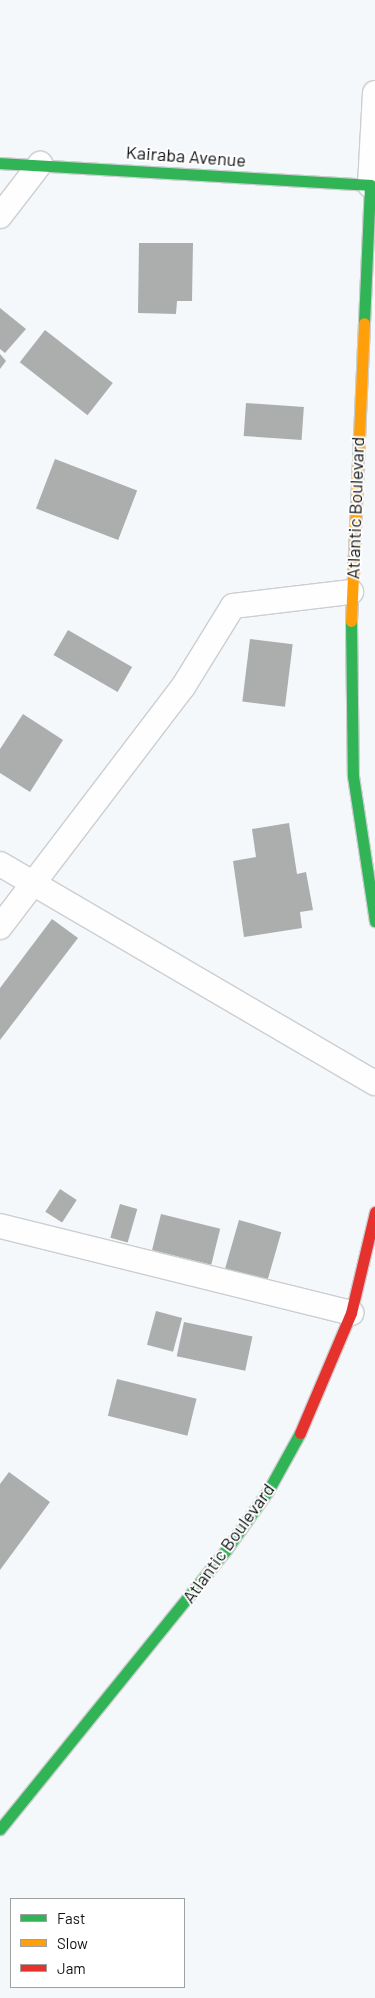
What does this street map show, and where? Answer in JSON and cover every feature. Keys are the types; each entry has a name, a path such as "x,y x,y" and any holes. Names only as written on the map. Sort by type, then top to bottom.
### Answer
{"street":[{"name":"Atlantic Boulevard","path":"375,94 351,592 353,776 375,921"},
{"name":"Kairaba Avenue","path":"0,163 370,185"},
{"path":"0,216 40,164"},
{"path":"0,927 183,687 233,606 351,592"},
{"path":"0,864 375,1083"},
{"name":"Atlantic Boulevard","path":"0,1830 226,1550 268,1491 299,1435 329,1369 351,1314 375,1212"},
{"path":"0,1226 351,1314"}],"building":[{"path":"139,243 193,243 192,301 177,301 176,314 138,313"},
{"path":"0,308 26,329 5,353 0,349"},
{"path":"45,330 113,383 88,415 20,362"},
{"path":"0,354 6,361 0,369"},
{"path":"246,403 304,407 302,440 244,436"},
{"path":"55,459 137,491 118,540 36,508"},
{"path":"68,630 132,667 118,692 54,655"},
{"path":"250,639 293,644 285,707 242,702"},
{"path":"23,714 63,740 30,792 0,773 0,749"},
{"path":"289,823 297,874 306,872 313,910 300,912 302,928 244,937 233,861 256,857 252,829"},
{"path":"52,919 78,938 0,1040 0,988"},
{"path":"60,1189 77,1200 62,1223 45,1212"},
{"path":"120,1204 137,1209 128,1243 110,1238"},
{"path":"161,1214 220,1229 211,1265 152,1250"},
{"path":"239,1220 281,1232 261,1301 219,1289"},
{"path":"156,1311 182,1318 173,1352 147,1345"},
{"path":"184,1322 252,1337 245,1371 177,1356"},
{"path":"117,1379 197,1399 187,1436 108,1416"},
{"path":"9,1472 50,1502 0,1570 0,1484"}],"traffic: fast":[{"path":"0,163 370,185 364,323"},
{"path":"351,621 353,776 375,921"},
{"path":"0,1829 226,1550 268,1491 300,1433"}],"traffic: slow":[{"path":"351,621 364,323"}],"traffic: jam":[{"path":"300,1433 351,1313 375,1212"}]}
